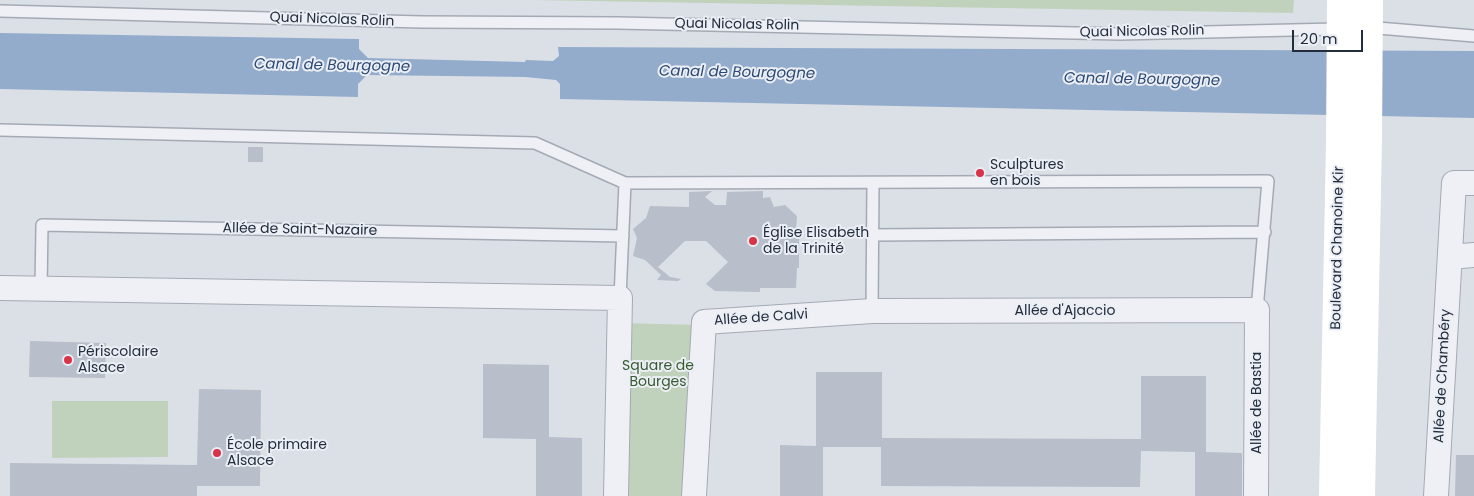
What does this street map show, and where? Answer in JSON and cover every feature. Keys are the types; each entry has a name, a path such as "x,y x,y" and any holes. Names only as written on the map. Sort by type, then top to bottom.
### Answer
{"main road":[{"name":"Boulevard Chanoine Kir","path":"1334,496 1341,0"},
{"name":"Boulevard Chanoine Kir","path":"1361,496 1369,0"}],"street":[{"name":"Allée de Chambéry","path":"1436,496 1454,183 1474,182"},
{"path":"1450,257 1474,255"},
{"path":"0,288 620,298 616,496"},
{"name":"Allée d'Ajaccio","path":"872,311 1257,310"},
{"name":"Allée de Bastia","path":"1256,496 1257,310"},
{"name":"Allée de Calvi","path":"694,496 704,322 872,311"}],"lane":[{"name":"Quai Nicolas Rolin","path":"0,11 422,22 618,22 1120,34 1378,28 1474,36"},
{"path":"0,130 535,143 625,183 1268,181 1257,310"},
{"path":"620,298 625,183"},
{"path":"872,311 873,183"},
{"name":"Allée de Saint-Nazaire","path":"41,289 42,224 622,236"},
{"path":"872,235 1265,232"}],"green space":[{"path":"530,0 1294,0 1293,13"},
{"name":"Square de Bourges","path":"622,323 698,325 686,496 620,496"},
{"path":"52,401 168,401 168,457 52,458"}],"water":[{"name":"Canal de Bourgogne","path":"0,33 359,39 359,49 368,58 525,62 526,60 553,61 559,56 558,47 1474,51 1474,118 560,99 560,84 556,80 525,77 367,75 358,84 358,97 0,89"}],"building":[{"path":"248,147 263,147 263,162 248,162"},
{"name":"Église Elisabeth de la Trinité","path":"712,191 705,197 715,205 726,205 727,192 763,191 763,198 770,197 774,207 785,205 797,216 796,230 803,236 799,240 799,268 797,268 796,288 760,288 760,292 715,291 706,284 728,262 706,241 685,241 658,267 670,277 681,279 678,281 657,280 661,275 645,260 633,256 637,238 633,229 646,218 650,206 689,207 689,192"},
{"name":"Périscolaire Alsace","path":"30,341 106,343 105,378 29,377"},
{"path":"483,364 549,365 549,437 582,438 582,496 536,496 536,439 483,438"},
{"path":"816,372 882,372 882,438 1141,439 1141,376 1206,376 1206,452 1242,453 1242,496 1195,496 1195,452 1141,451 1140,487 881,486 881,447 823,447 823,496 780,496 780,445 816,446"},
{"path":"199,389 261,390 260,486 197,486 197,496 10,496 10,463 197,465"},
{"path":"1456,455 1474,455 1474,496 1455,496"}],"place":[{"name":"Sculptures en bois","path":"980,173"},
{"name":"Église Elisabeth de la Trinité","path":"753,241"},
{"name":"Périscolaire Alsace","path":"68,360"},
{"name":"École primaire Alsace","path":"217,453"}]}
